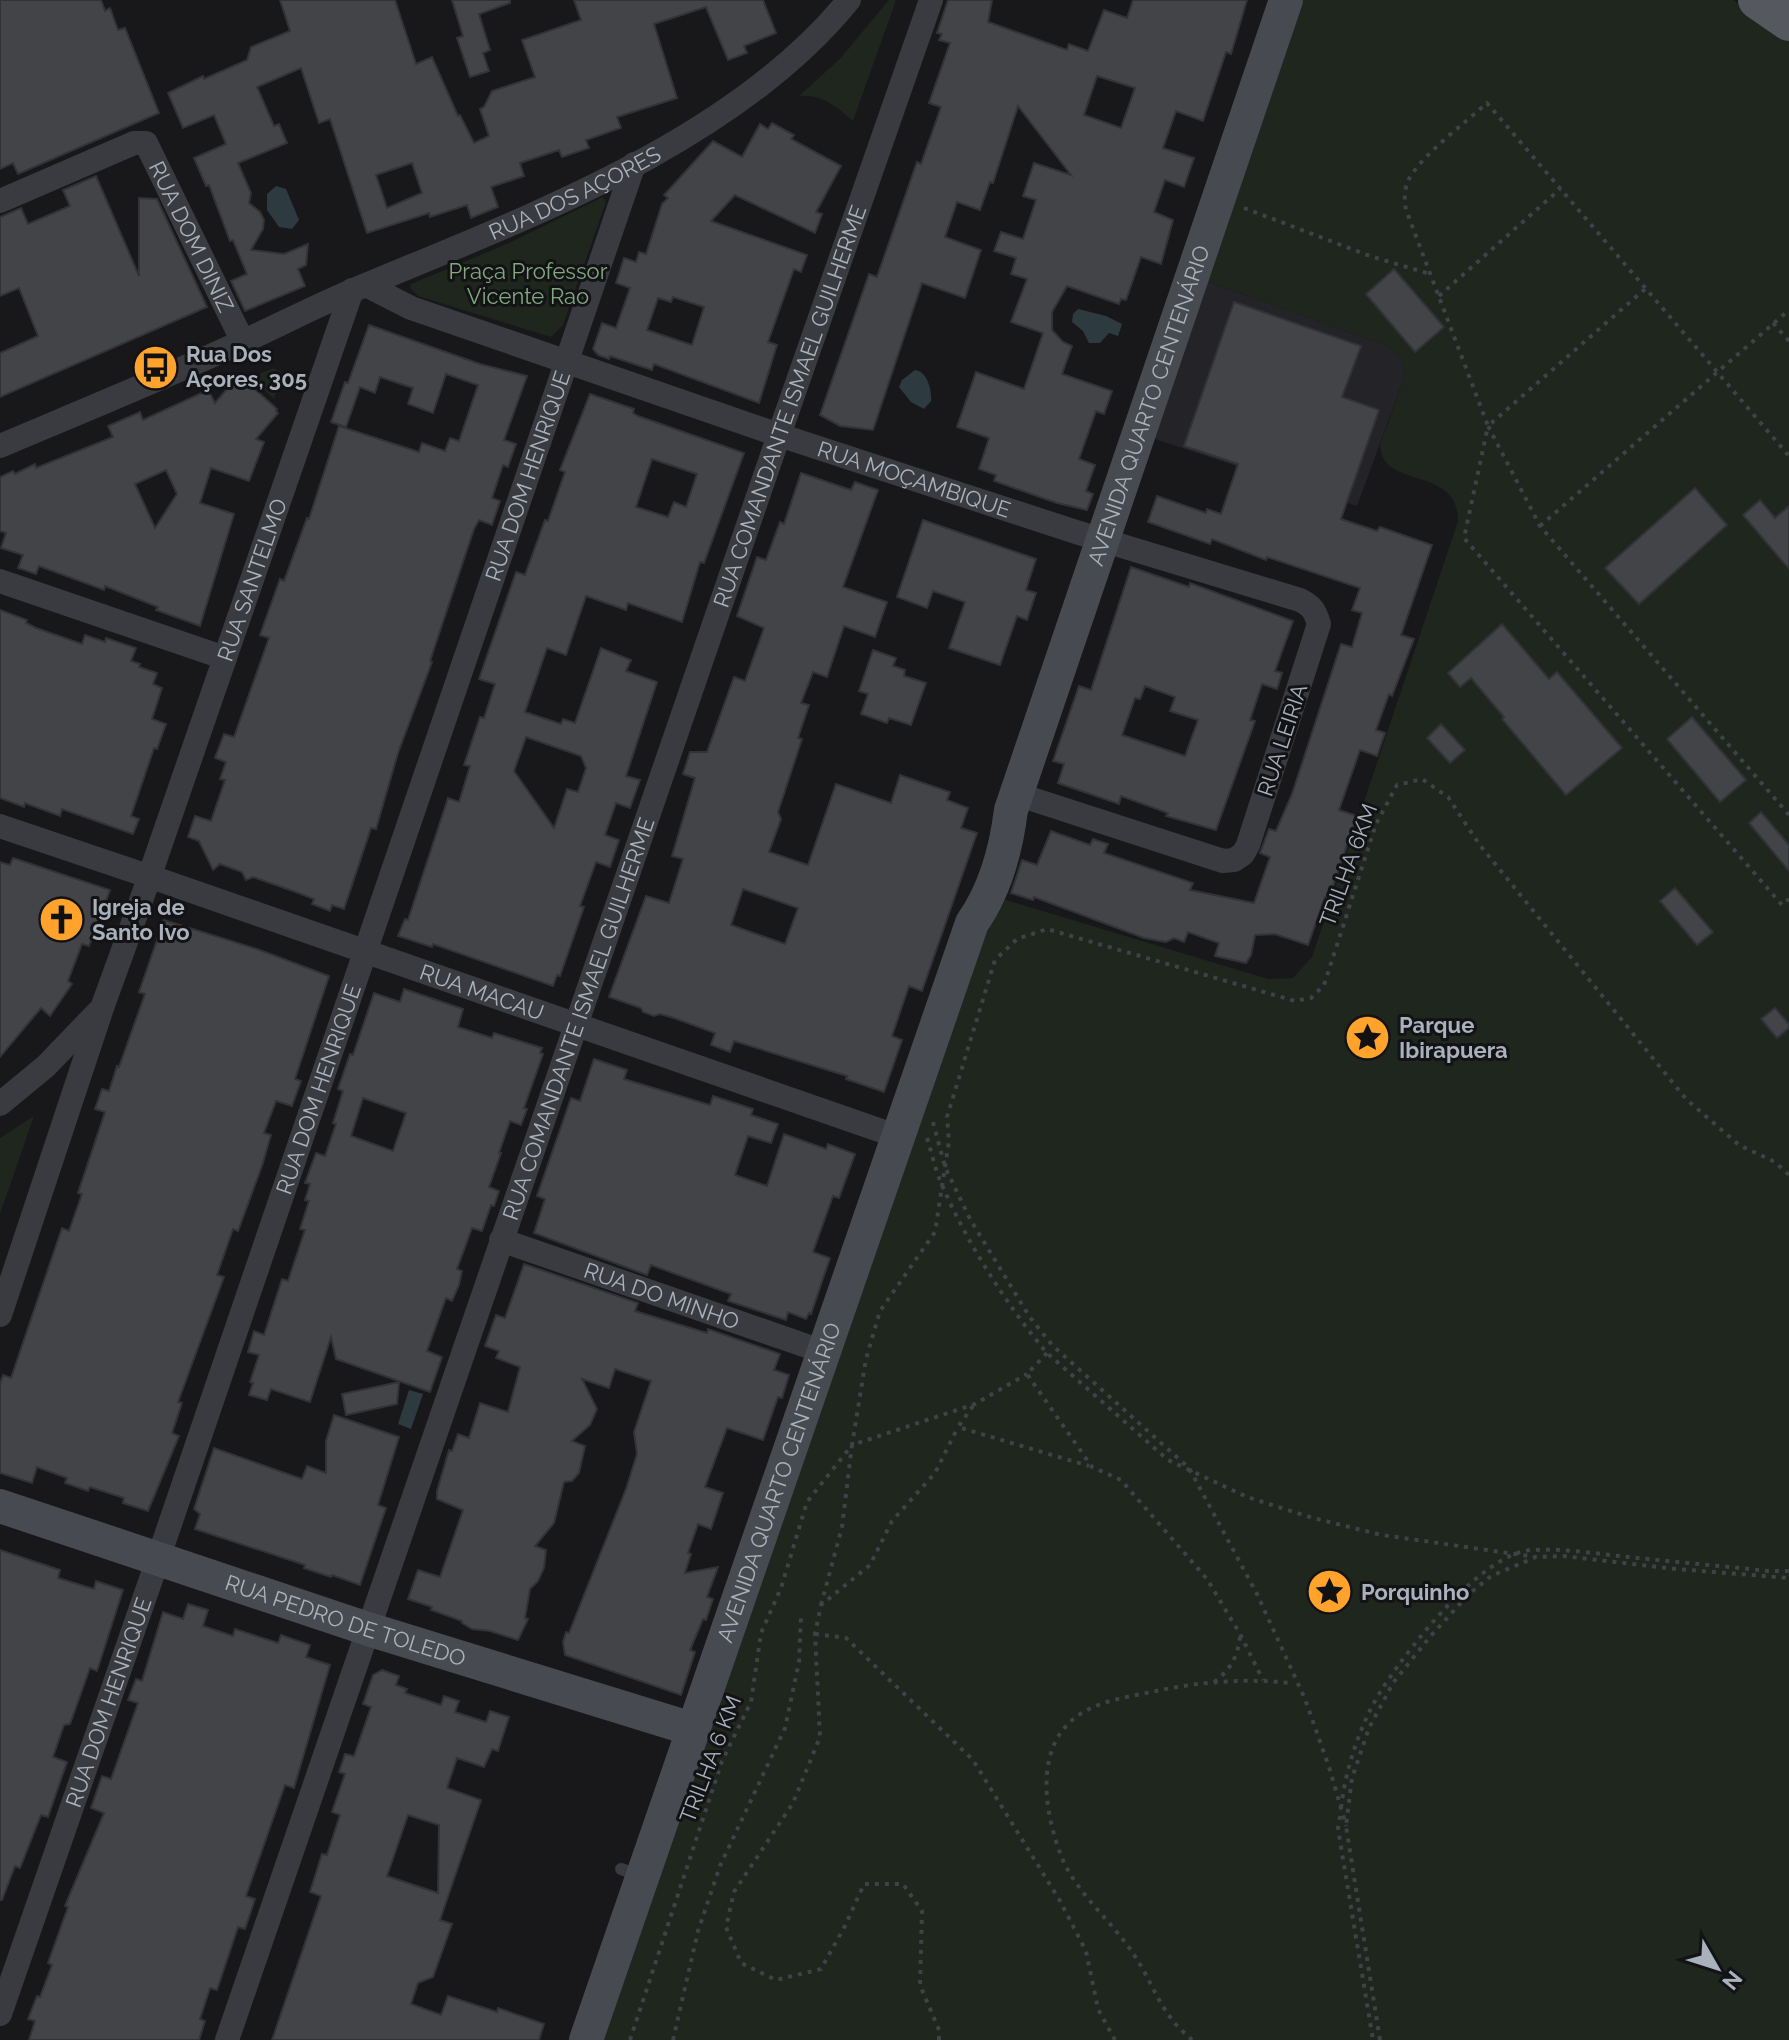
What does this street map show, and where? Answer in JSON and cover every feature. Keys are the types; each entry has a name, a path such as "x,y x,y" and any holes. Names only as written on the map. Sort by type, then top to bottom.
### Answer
{"main road":[{"path":"1757,0 1789,22"}],"street":[{"name":"RUA DOS AÇORES","path":"0,446 542,210 634,164 730,108 791,62 826,29 849,0"},
{"name":"RUA COMANDANTE ISMAEL GUILHERME","path":"227,2040 575,1024 931,0"},
{"name":"AVENIDA QUARTO CENTENÁRIO","path":"586,2040 631,1872 692,1729 972,923 987,902 1007,844 1014,802 1286,0"},
{"name":"RUA DOM DINIZ","path":"0,201 134,143 146,143 243,342"},
{"name":"RUA DOM HENRIQUE","path":"0,2014 634,164"},
{"name":"RUA MOÇAMBIQUE","path":"359,288 779,435 1103,541"},
{"name":"RUA SANTELMO","path":"0,1315 102,1008 359,288"},
{"name":"RUA LEIRIA","path":"1014,802 1223,861 1234,860 1243,854 1248,845 1319,624 1316,612 1300,600 1103,541"},
{"path":"0,581 225,658"},
{"name":"RUA MACAU","path":"0,826 899,1137"},
{"path":"0,1104 46,1066 102,1008"},
{"name":"RUA DO MINHO","path":"501,1240 824,1352"},
{"name":"RUA PEDRO DE TOLEDO","path":"0,1506 368,1629 692,1729"}],"path":[{"path":"1789,456 1487,103 1423,161 1409,179 1404,196 1406,210 1430,274 1488,426 1540,526 1789,815"},
{"path":"1439,296 1560,189"},
{"path":"1242,207 1370,256 1430,274"},
{"path":"1645,289 1488,426 1464,538 1782,905 1789,899"},
{"path":"1540,526 1789,310"},
{"path":"1773,323 1789,341"},
{"name":"TRILHA 6KM","path":"949,1141 947,1117 995,960 1017,939 1047,929 1295,1001 1311,998 1324,985 1376,824 1397,785 1422,779 1448,797 1479,844 1686,1099 1739,1145 1775,1162 1789,1175"},
{"path":"915,1093 927,1098 945,1167 1004,1279 1052,1345 1189,1468 1257,1594 1305,1699 1346,1826 1380,2040"},
{"path":"915,1093 941,1184 993,1279 1047,1353 1168,1460 1247,1497 1382,1535 1536,1557 1563,1556 1789,1578"},
{"name":"TRILHA 6 KM","path":"630,2040 722,1761 751,1702 761,1633 781,1588 807,1502 852,1445 866,1359 880,1311 935,1232 949,1141"},
{"path":"939,2040 939,2030 920,1985 922,1911 903,1884 864,1884 821,1969 776,1980 741,1963 726,1927 734,1892 793,1803 820,1737 815,1634 842,1527 852,1445 975,1404 1027,1374 1047,1353"},
{"path":"1027,1374 1092,1467"},
{"path":"821,1605 870,1565 892,1521 935,1473 958,1427 975,1404"},
{"path":"958,1427 1092,1467 1121,1480 1207,1579 1263,1680"},
{"path":"1373,2040 1338,1828 1344,1786 1360,1734 1385,1684 1463,1590 1486,1569 1529,1550 1789,1571"},
{"path":"1346,1826 1352,1778 1369,1728 1393,1683 1468,1595 1491,1576 1536,1557"},
{"path":"673,2040 698,1931 720,1866 785,1728 799,1662 801,1617"},
{"path":"815,1634 846,1638 973,1760 1060,1901 1086,1951 1098,2009 1115,2040"},
{"path":"1214,1682 1227,1672 1238,1656 1240,1634"},
{"path":"1192,2040 1171,2018 1135,1955 1063,1860 1049,1818 1049,1752 1061,1731 1076,1717 1109,1701 1214,1682 1263,1680 1289,1683"}],"shaded area":[{"path":"276,186 286,189 299,220 292,229 279,227 267,210 267,194"},
{"path":"1201,279 1387,346 1402,358 1405,375 1357,506 1146,436"},
{"path":"1078,309 1106,316 1122,324 1118,336 1109,333 1100,343 1089,343 1083,331 1072,322 1073,314"},
{"path":"915,370 926,377 930,387 931,401 924,409 911,402 899,387 902,380"},
{"path":"409,1390 423,1394 411,1429 398,1424"}],"green space":[{"path":"889,0 896,0 853,121 822,99 799,96 840,59"},
{"name":"Parque Ibirapuera","path":"1297,0 1733,0 1789,37 1789,2040 601,2040 996,897 1268,979 1293,978 1312,957 1458,521 1455,503 1446,492 1393,468 1384,459 1380,445 1405,375 1402,358 1387,346 1201,279"},
{"name":"Praça Professor Vicente Rao","path":"603,197 606,202 563,325 551,337 418,296 410,288 411,284 507,244"},
{"path":"273,368 283,373 274,399 252,377"},
{"path":"34,1116 0,1214 0,1138"}],"building":[{"path":"0,0 101,0 105,11 110,8 118,30 125,28 159,113 18,174 13,163 0,169"},
{"path":"280,0 395,0 416,64 432,57 458,116 474,143 489,136 480,109 492,91 535,77 522,40 581,20 574,0 763,0 776,33 744,46 747,53 728,60 706,7 654,24 677,98 617,117 621,128 586,140 589,148 562,157 559,150 520,163 524,176 491,187 498,207 471,218 467,205 430,217 429,213 367,233 330,119 319,123 301,68 257,87 274,126 279,124 287,143 238,163 251,193 249,203 264,220 263,229 251,250 284,254 308,244 306,265 298,269 305,286 245,311 231,281 247,274 233,240 230,241 209,185 206,186 194,158 226,144 214,115 183,128 168,93 247,60 251,47 290,31","holes":["412,163 422,193 387,208 376,175"]},
{"path":"452,0 510,0 510,3 479,14 490,50 483,53 489,71 470,77 457,38 463,36"},
{"path":"948,0 992,0 988,22 1067,50 1069,44 1088,51 1104,10 1127,18 1133,0 1247,0 1231,54 1226,52 1203,121 1176,111 1163,148 1194,158 1184,187 1165,180 1154,212 1173,220 1161,264 1141,257 1126,300 1121,299 1119,304 1067,286 1052,312 1052,330 1063,342 1072,346 1062,374 1112,391 1104,414 1096,411 1079,459 1095,465 1086,491 1093,494 1087,510 994,481 996,475 979,469 989,438 957,427 976,372 1024,389 1043,333 1011,322 1027,279 1011,274 1016,258 994,251 1001,232 1023,239 1036,200 1023,196 1034,163 1071,175 1018,106 993,183 990,182 980,210 957,202 945,237 981,250 965,298 922,283 873,430 840,426 820,415 869,274 877,277 917,162 921,164 941,107 929,103 950,43 939,40 942,34 937,33","holes":["1097,76 1135,88 1121,128 1084,115"]},
{"path":"772,123 794,135 791,139 841,166 816,212 822,214 815,233 735,195 711,221 807,255 801,272 794,269 768,342 777,345 759,403 654,364 652,370 598,355 593,349 602,323 616,328 630,288 616,283 624,258 636,262 639,252 646,254 662,204 668,198 664,195 713,141 742,157 760,124 768,129","holes":["673,297 704,307 692,345 647,330 658,298 671,302"]},
{"path":"96,176 139,276 139,198 157,199 207,307 0,397 0,353 38,336 19,288 0,296 0,217 21,208 28,224 70,206 63,190"},
{"path":"1394,269 1444,327 1415,352 1366,294"},
{"path":"1234,302 1361,346 1342,397 1379,410 1341,519 1377,531 1380,527 1432,545 1401,635 1414,639 1376,730 1385,733 1377,756 1360,750 1339,810 1357,816 1329,898 1325,897 1308,945 1275,934 1255,935 1246,963 1215,956 1219,943 1188,932 1184,942 1174,938 1166,942 1144,938 1034,897 1033,900 1011,893 1022,860 1037,865 1051,831 1090,845 1093,839 1108,844 1104,853 1193,883 1190,890 1254,903 1270,857 1260,853 1269,829 1276,831 1292,794 1341,644 1352,647 1362,613 1352,610 1360,588 1267,557 1266,560 1212,539 1210,544 1148,522 1157,496 1206,513 1207,509 1221,514 1238,464 1184,446"},
{"path":"369,325 480,364 527,376 504,440 516,444 508,467 503,465 492,498 500,501 492,525 479,520 474,529 432,662 398,753 376,829 371,828 344,909 332,905 330,911 312,904 314,899 253,877 246,880 242,872 220,864 213,870 199,841 188,837 195,816 211,821 225,780 220,779 226,762 215,758 224,734 234,737 269,638 260,635 280,579 284,581 309,519 339,426 419,452 422,443 445,451 450,438 459,441 478,385 446,374 433,413 408,404 413,388 380,377 375,393 360,387 346,427 331,422"},
{"path":"239,375 278,413 256,439 264,442 249,481 211,468 200,503 234,514 200,626 105,586 104,590 39,566 36,574 18,568 23,555 1,548 6,533 0,531 0,477 13,471 15,474 35,464 36,468 113,437 108,426 140,412 143,420 208,390 215,403","holes":["166,470 177,494 155,528 135,484"]},
{"path":"590,394 634,409 633,413 638,416 744,453 704,563 700,562 682,622 628,603 626,610 586,596 566,655 547,648 525,712 561,724 563,719 575,723 601,648 631,660 626,671 657,682 626,776 640,780 630,808 616,803 605,835 619,840 610,867 596,862 580,906 584,907 560,976 557,975 553,986 433,944 432,947 398,936 405,919 408,920 448,798 459,802 470,766 464,765 495,684 479,679 516,572 525,575 545,520 548,521 565,472 560,470","holes":["652,459 697,474 686,507 674,502 668,517 636,507","526,737 581,756 586,768 578,792 567,789 554,828 514,771"]},
{"path":"801,473 851,490 855,482 878,490 843,587 887,602 875,637 844,626 827,677 813,672 801,703 809,705 798,738 802,739 778,812 781,819 769,852 808,865 836,784 891,803 900,775 950,792 947,800 968,808 961,828 977,833 922,991 909,986 892,1036 902,1040 884,1092 846,1079 847,1076 734,1041 730,1052 711,1045 715,1033 660,1014 654,1016 609,997 646,896 669,903 683,859 672,856 695,778 683,774 690,752 707,752 734,677 745,681 764,628 737,616 757,557 766,560 780,522 784,524","holes":["743,889 798,908 785,944 731,925"]},
{"path":"1695,488 1727,525 1639,604 1605,568"},
{"path":"1760,500 1775,518 1789,506 1789,569 1743,515"},
{"path":"923,520 1036,559 1026,590 1036,593 1027,620 1017,616 1000,665 949,648 965,602 933,591 927,608 897,597"},
{"path":"1131,567 1189,587 1190,583 1293,621 1275,671 1282,673 1277,689 1262,684 1250,720 1255,721 1216,830 1166,816 1168,813 1121,796 1119,804 1058,783 1064,764 1053,761 1079,686 1091,690","holes":["1145,686 1175,697 1170,711 1198,720 1185,756 1122,735 1135,698 1140,699"]},
{"path":"0,610 27,620 26,623 36,628 82,644 85,635 136,648 131,661 157,673 153,684 162,688 152,719 166,724 157,749 154,748 131,816 139,819 133,834 62,809 60,816 0,798"},
{"path":"1502,624 1549,679 1557,672 1622,748 1566,795 1471,678 1460,687 1448,673"},
{"path":"873,650 896,658 893,666 905,670 904,676 926,683 911,725 889,718 887,723 861,714 868,694 859,691"},
{"path":"1692,717 1746,780 1720,802 1667,739"},
{"path":"1441,724 1465,750 1450,763 1427,738"},
{"path":"1761,812 1789,845 1789,871 1749,823"},
{"path":"13,858 110,890 89,946 82,944 68,981 72,984 50,1016 41,1008 0,1057 0,862 10,865"},
{"path":"1675,888 1713,932 1697,945 1660,901"},
{"path":"164,920 257,949 329,976 295,1079 301,1081 292,1106 276,1101 264,1133 271,1135 262,1166 238,1231 233,1229 217,1275 224,1277 178,1402 182,1403 172,1433 179,1436 148,1511 123,1503 124,1498 65,1483 67,1478 37,1467 32,1483 0,1473 0,1384 3,1375 11,1378 62,1228 69,1231 105,1112 95,1109 102,1089 109,1091 119,1067 145,994 139,992"},
{"path":"404,989 463,1009 458,1027 492,1038 494,1033 542,1048 540,1053 543,1054 521,1125 510,1121 499,1153 489,1187 499,1191 494,1206 491,1205 482,1231 472,1228 457,1269 462,1271 459,1285 452,1301 446,1298 427,1351 442,1357 430,1392 336,1359 331,1337 310,1402 271,1389 267,1400 249,1395 259,1355 248,1352 254,1331 264,1335 282,1279 288,1281 305,1230 300,1229 309,1201 305,1200 310,1184 305,1183 316,1153 325,1156 343,1091 338,1089 350,1054 353,1055 374,993 400,1002","holes":["363,1098 406,1113 393,1151 351,1136"]},
{"path":"1775,1008 1789,1024 1789,1028 1777,1038 1761,1019"},
{"path":"594,1059 627,1070 624,1079 710,1105 713,1096 753,1109 751,1115 778,1124 771,1143 748,1136 735,1175 767,1186 784,1134 826,1149 828,1144 855,1154 839,1198 833,1196 813,1252 830,1258 811,1314 806,1319 788,1312 786,1320 728,1301 731,1294 651,1265 647,1275 534,1233 545,1199 537,1196 571,1098 580,1101"},
{"path":"524,1264 638,1303 635,1311 707,1333 708,1329 780,1354 774,1370 789,1375 763,1440 727,1428 705,1487 723,1493 711,1529 698,1524 685,1573 718,1567 707,1597 713,1599 690,1650 695,1652 681,1695 565,1655 563,1642 626,1489 637,1454 634,1432 651,1381 615,1369 609,1388 582,1379 597,1409 590,1425 572,1441 585,1446 579,1473 572,1481 564,1482 554,1523 535,1546 546,1550 544,1568 530,1589 525,1618 528,1619 518,1640 472,1629 462,1621 408,1599 418,1570 440,1577 463,1510 437,1499 449,1450 452,1451 458,1434 469,1438 480,1403 508,1412 520,1367 496,1358 499,1351 485,1346 496,1315 505,1318"},
{"path":"399,1382 397,1404 346,1415 342,1394"},
{"path":"334,1415 399,1437 378,1505 386,1508 360,1585 195,1529 200,1514 194,1509 214,1448 302,1479 307,1466 326,1473 326,1441"},
{"path":"0,1550 60,1570 58,1578 94,1589 96,1581 123,1590 97,1671 90,1668 70,1724 64,1725 53,1757 67,1762 48,1817 41,1815 20,1868 15,1866 2,1900 0,1900"},
{"path":"188,1604 208,1610 203,1626 233,1636 235,1629 278,1643 281,1635 310,1645 306,1657 330,1665 294,1788 285,1785 246,1896 255,1899 245,1929 238,1927 217,1990 210,1988 200,2019 205,2021 199,2040 29,2040 35,2021 28,2019 52,1965 48,1963 68,1907 65,1906 104,1813 91,1808 102,1776 111,1779 138,1703 128,1700 136,1679 142,1681 163,1612 183,1619"},
{"path":"382,1670 399,1676 396,1685 407,1689 405,1693 441,1705 444,1696 459,1701 455,1712 486,1722 490,1711 509,1717 498,1751 492,1749 484,1767 457,1758 447,1788 481,1800 440,1920 452,1924 433,1977 418,1983 411,2004 441,2015 448,1996 497,2012 498,2008 544,2024 539,2040 272,2040 321,1896 310,1892 322,1854 327,1855 340,1815 332,1812 345,1774 339,1772 345,1754 354,1756 371,1707 363,1704 373,1675","holes":["408,1815 439,1825 438,1893 387,1876"]}],"place":[{"name":"Rua Dos Açores, 305","path":"155,367"},
{"name":"Igreja de Santo Ivo","path":"61,920"},
{"name":"Parque Ibirapuera","path":"1368,1038"},
{"name":"Porquinho","path":"1330,1592"}]}
